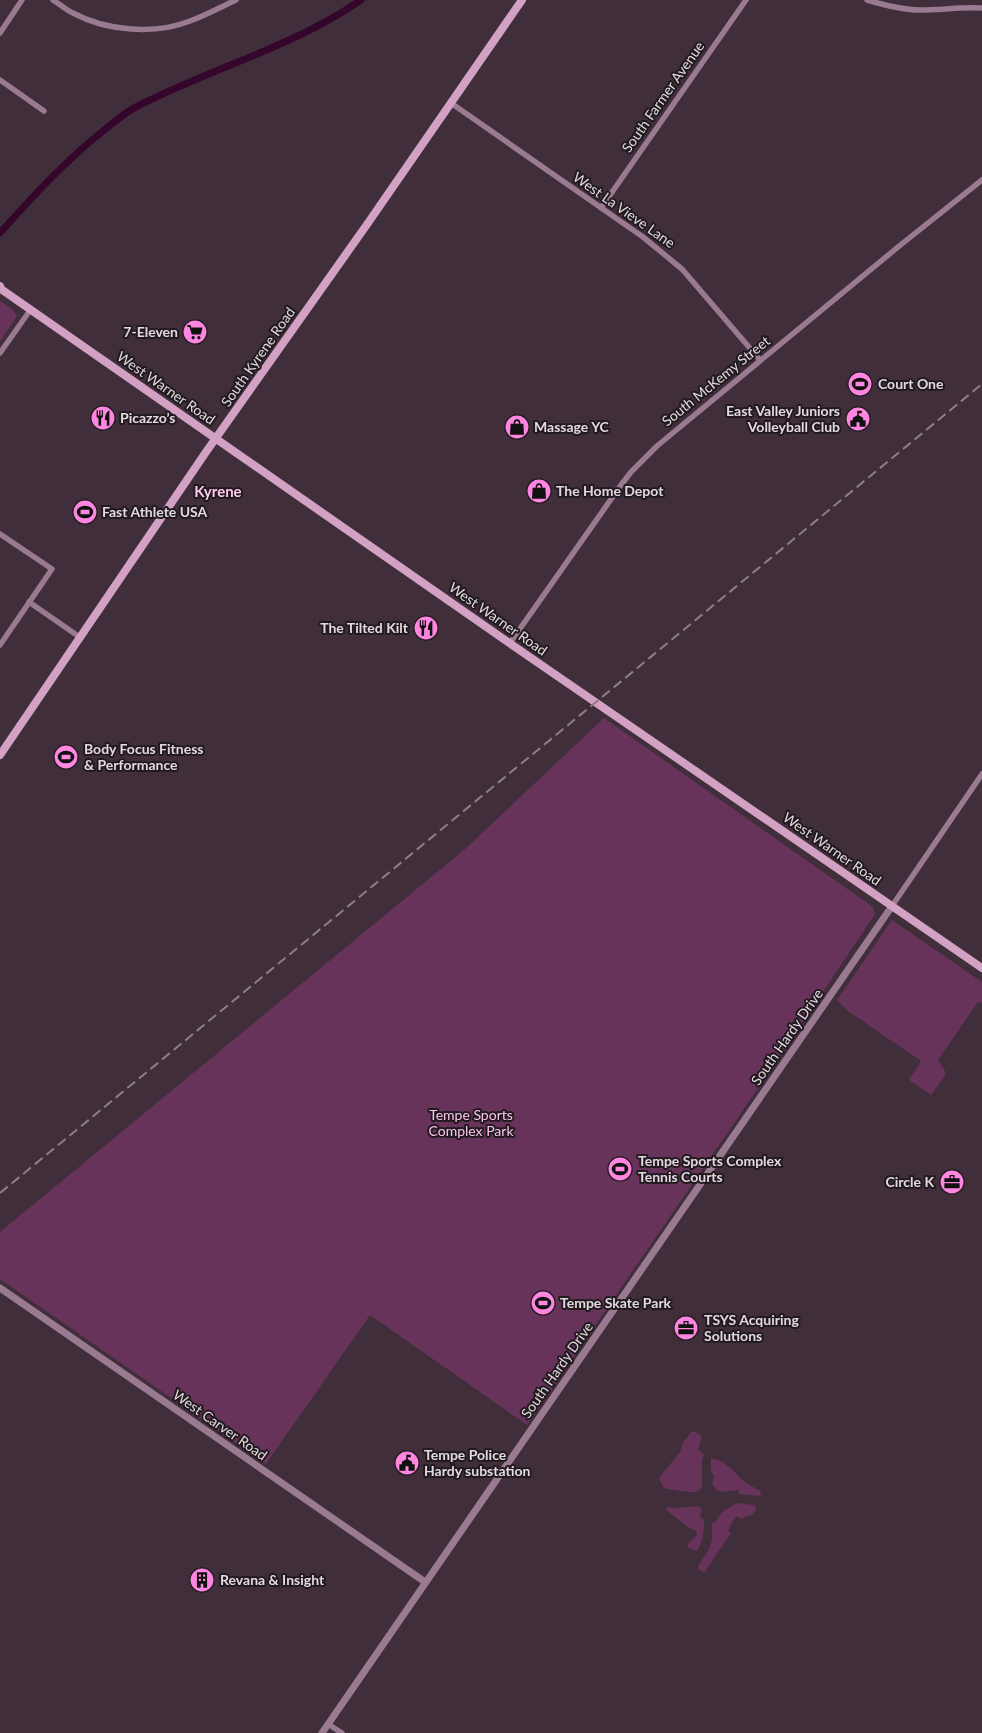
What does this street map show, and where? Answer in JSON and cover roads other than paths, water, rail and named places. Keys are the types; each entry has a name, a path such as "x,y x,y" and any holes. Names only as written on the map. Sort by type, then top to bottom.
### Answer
{"main road":[{"name":"South Kyrene Road","path":"0,755 216,438 522,0"},
{"name":"West Warner Road","path":"0,288 510,643 982,968"}],"street":[{"path":"0,32 22,0"},
{"path":"54,0 73,14 109,26 133,30 165,28 189,22 236,0"},
{"name":"South Farmer Avenue","path":"601,208 746,0"},
{"path":"867,0 886,6 918,10 982,8"},
{"path":"0,80 44,111"},
{"name":"West La Vieve Lane","path":"451,103 649,241 682,269 760,360"},
{"name":"South McKemy Street","path":"510,643 631,472 657,446 898,246 982,180"},
{"path":"0,353 31,309"},
{"path":"0,534 52,569 2,636 0,645"},
{"path":"29,602 80,638"},
{"name":"South Hardy Drive","path":"322,1733 982,774"},
{"name":"West Carver Road","path":"0,1288 425,1582"},
{"path":"328,1724 342,1733"}],"waterway":[{"path":"0,233 65,164 129,111 164,93 307,31 335,17 361,0"}],"railway":[{"path":"0,1193 982,384"}],"place":[{"name":"7-Eleven","path":"195,332"},
{"name":"Court One","path":"860,384"},
{"name":"Picazzo’s","path":"103,418"},
{"name":"East Valley Juniors Volleyball Club","path":"858,419"},
{"name":"Massage YC","path":"517,427"},
{"name":"The Home Depot","path":"539,491"},
{"name":"Fast Athlete USA","path":"85,512"},
{"name":"The Tilted Kilt","path":"426,628"},
{"name":"Body Focus Fitness & Performance","path":"66,757"},
{"name":"Tempe Sports Complex Tennis Courts","path":"620,1169"},
{"name":"Circle K","path":"952,1182"},
{"name":"Tempe Skate Park","path":"543,1303"},
{"name":"TSYS Acquiring Solutions","path":"686,1328"},
{"name":"Tempe Police Hardy substation","path":"407,1463"},
{"name":"Revana & Insight","path":"202,1580"}],"district":[{"name":"Kyrene","path":"218,492"}],"park label":[{"name":"Tempe Sports Complex Park","path":"471,1124"}]}
